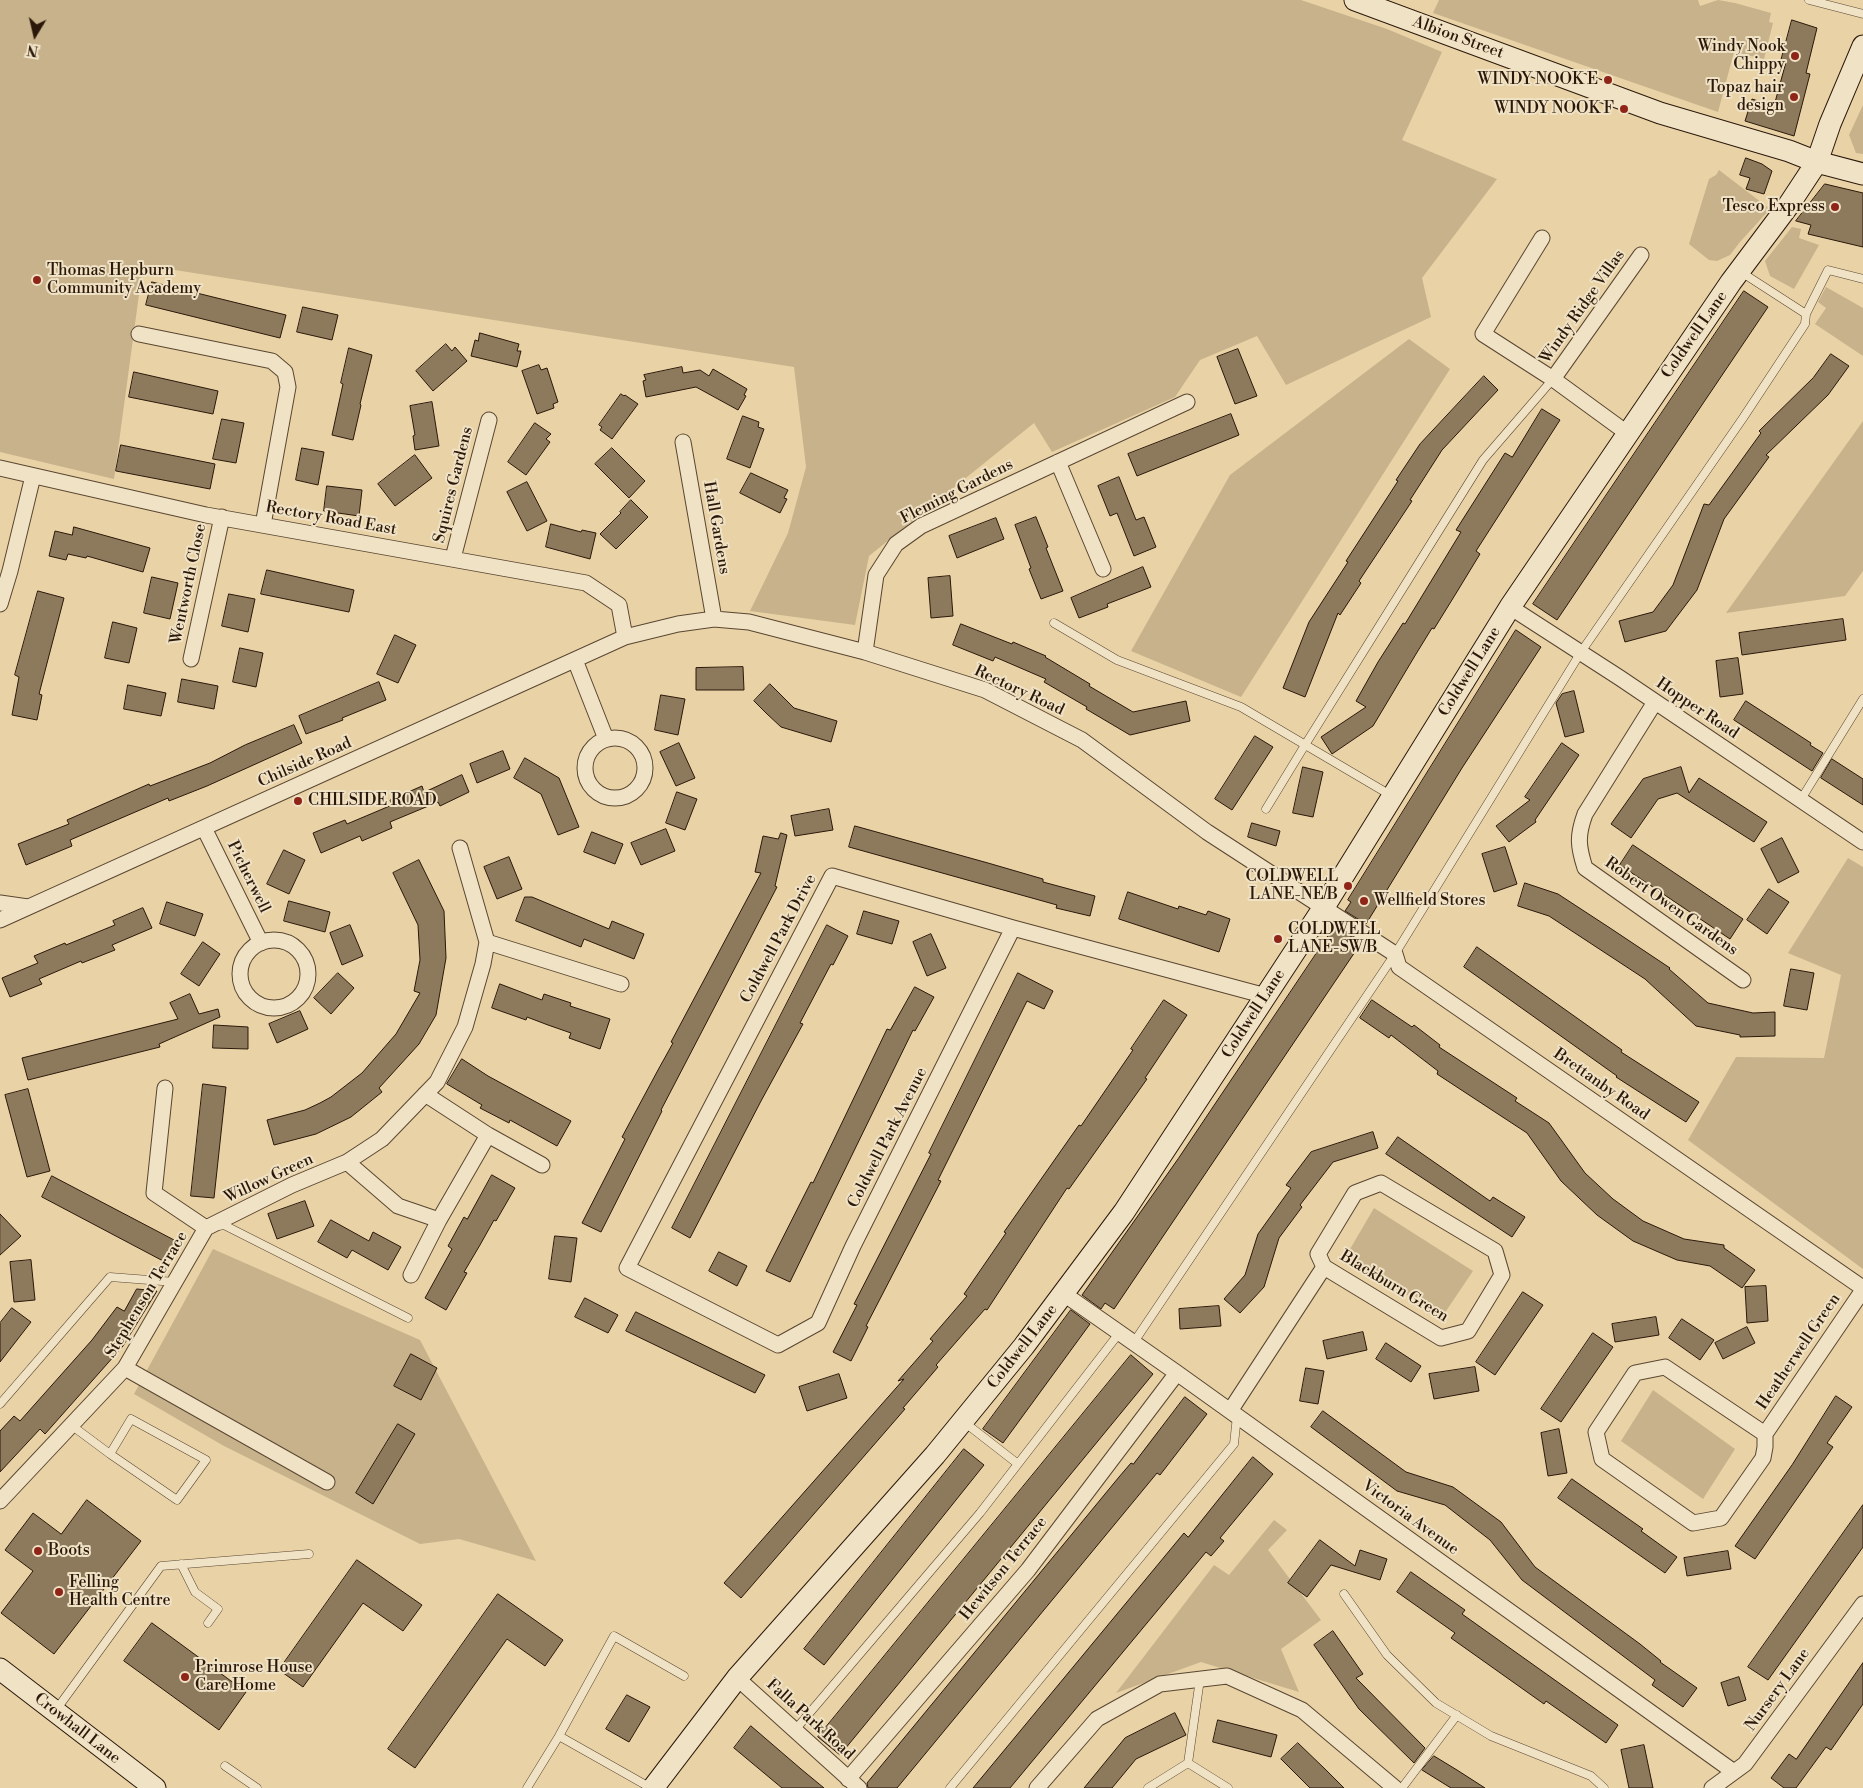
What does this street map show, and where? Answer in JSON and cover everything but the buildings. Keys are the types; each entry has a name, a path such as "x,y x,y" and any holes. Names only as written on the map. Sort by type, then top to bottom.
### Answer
{"street":[{"name":"Albion Street","path":"1356,0 1660,113 1789,151 1817,162 1863,174"},
{"name":"Coldwell Lane","path":"652,1788 737,1678 963,1421 1064,1294 1124,1212 1324,907 1510,607 1627,433 1739,271 1788,206 1817,162 1830,124 1863,46"},
{"name":"Windy Ridge Villas","path":"1542,238 1482,334 1553,379 1627,433"},
{"name":"Windy Ridge Villas","path":"1553,379 1641,255"},
{"path":"139,334 272,361 285,372 288,387 263,525"},
{"name":"Fleming Gardens","path":"865,652 876,576 896,544 921,526 1187,402"},
{"name":"Squires Gardens","path":"453,558 489,420"},
{"name":"Hall Gardens","path":"684,442 714,619"},
{"path":"1058,462 1103,569"},
{"name":"Rectory Road East","path":"0,468 222,517 586,583 619,605 625,637"},
{"path":"0,604 10,571 32,476"},
{"name":"Wentworth Close","path":"191,659 222,517"},
{"name":"Hopper Road","path":"1510,607 1581,652 1863,842"},
{"name":"Rectory Road","path":"625,637 678,624 714,619 749,622 865,652 985,690 1082,740 1207,832 1324,907"},
{"name":"Chilside Road","path":"0,920 625,637"},
{"path":"575,660 606,739"},
{"name":"Robert Owen Gardens","path":"1655,702 1585,814 1579,832 1579,850 1585,868 1743,980"},
{"name":"Picherwell","path":"204,828 261,943"},
{"name":"Willow Green","path":"206,1228 292,1185 347,1162 382,1139 437,1082 465,1026 483,964 487,942 460,848"},
{"name":"Coldwell Park Drive","path":"778,1345 627,1268 832,876 1013,928 1266,996"},
{"path":"0,903 29,907"},
{"name":"Brettanby Road","path":"1324,907 1395,954 1399,966 1863,1289"},
{"name":"Coldwell Park Avenue","path":"778,1345 818,1323 853,1246 1013,928"},
{"path":"276,940 288,943 301,954 306,964 306,984 301,994 291,1004 280,1008 268,1008 251,999 245,992 240,981 240,969 244,958 251,949 261,943 276,940"},
{"path":"487,942 621,984"},
{"name":"Stephenson Terrace","path":"0,1501 125,1368 206,1228 154,1193 165,1088"},
{"path":"425,1094 488,1135 542,1165"},
{"path":"411,1275 439,1220 488,1135"},
{"path":"347,1162 398,1206 439,1220"},
{"name":"Blackburn Green","path":"1381,1183 1495,1251 1502,1275 1468,1331 1441,1338 1324,1266 1318,1254 1355,1193 1381,1183"},
{"name":"Blackburn Green","path":"1234,1414 1324,1266"},
{"name":"Heatherwell Green","path":"1765,1434 1665,1367 1635,1373 1596,1432 1602,1459 1693,1523 1721,1518 1763,1458 1765,1434 1863,1289"},
{"name":"Victoria Avenue","path":"1064,1294 1177,1372 1734,1772"},
{"path":"125,1368 327,1482"},
{"name":"Hewitson Terrace","path":"854,1783 1028,1570 1177,1372"},
{"name":"Nursery Lane","path":"1712,1788 1745,1764 1863,1604"},
{"name":"Crowhall Lane","path":"0,1669 155,1788"},
{"path":"1037,1788 1097,1719 1160,1684 1227,1676 1302,1710 1395,1788"},
{"name":"Falla Park Road","path":"737,1678 854,1783"}],"lane":[{"path":"1810,0 1863,14"},
{"path":"1134,1342 1395,954 1581,652 1743,418 1805,324 1806,314 1828,270 1863,279"},
{"path":"1739,271 1806,314"},
{"path":"1266,809 1483,460 1553,379"},
{"path":"1054,623 1117,660 1241,707 1394,796"},
{"path":"1800,801 1863,699"},
{"path":"206,1228 224,1225 408,1318"},
{"path":"0,1404 110,1277 175,1282"},
{"path":"795,1730 980,1512 1120,1332"},
{"path":"950,1788 1234,1444 1234,1414"},
{"path":"71,1425 110,1454 177,1500 206,1460 131,1419 110,1454"},
{"path":"963,1421 1018,1464"},
{"path":"55,1712 161,1566 310,1554"},
{"path":"181,1564 195,1592 218,1609 208,1623"},
{"path":"1344,1594 1387,1655 1436,1702 1491,1736 1591,1776 1604,1788"},
{"path":"527,1788 559,1736 614,1636 684,1676"},
{"path":"1148,1788 1188,1763 1200,1679"},
{"path":"1402,1788 1457,1715"},
{"path":"559,1736 652,1788"},
{"path":"1188,1763 1228,1788"},
{"path":"225,1766 257,1788"}],"shaded area":[{"path":"0,0 1301,0 1387,29 1442,52 1402,140 1497,179 1422,278 1431,317 1286,385 1257,336 1200,360 1175,397 1052,452 1034,423 869,556 855,625 750,611 788,533 806,467 794,367 143,265 114,479 0,452"},
{"path":"1439,0 1698,0 1700,6 1718,0 1771,13 1769,22 1773,23 1764,59 1734,52 1718,112 1433,13"},
{"path":"1863,105 1863,154 1856,153 1849,135"},
{"path":"1719,170 1770,209 1730,255 1717,261 1709,260 1689,244 1709,179 1716,175"},
{"path":"1792,227 1801,229 1799,238 1819,245 1794,289 1770,276 1765,261"},
{"path":"1826,287 1863,308 1863,356 1815,324 1826,308 1818,302"},
{"path":"1409,339 1450,369 1241,697 1131,651 1230,475"},
{"path":"1863,421 1863,571 1845,596 1726,613"},
{"path":"1848,858 1863,867 1863,1269 1688,1140 1736,1057 1824,1058 1841,975 1788,953"},
{"path":"1374,1208 1473,1271 1442,1317 1346,1256"},
{"path":"213,1249 420,1340 536,1561 459,1539 420,1544 224,1446 134,1394"},
{"path":"1653,1390 1735,1449 1703,1499 1621,1441"},
{"path":"1274,1520 1287,1530 1268,1550 1321,1620 1281,1649 1299,1692 1201,1662 1116,1693 1214,1565 1229,1575"}],"place":[{"name":"Windy Nook Chippy","path":"1795,56"},
{"name":"WINDY NOOK E","path":"1608,80"},
{"name":"Topaz hair design","path":"1794,97"},
{"name":"WINDY NOOK F","path":"1624,109"},
{"name":"Tesco Express","path":"1835,207"},
{"name":"Thomas Hepburn Community Academy","path":"37,280"},
{"name":"CHILSIDE ROAD","path":"298,801"},
{"name":"COLDWELL LANE-NE/B","path":"1348,886"},
{"name":"Wellfield Stores","path":"1364,901"},
{"name":"COLDWELL LANE-SW/B","path":"1278,939"},
{"name":"Boots","path":"38,1551"},
{"name":"Felling Health Centre","path":"59,1592"},
{"name":"Primrose House Care Home","path":"185,1677"}]}
